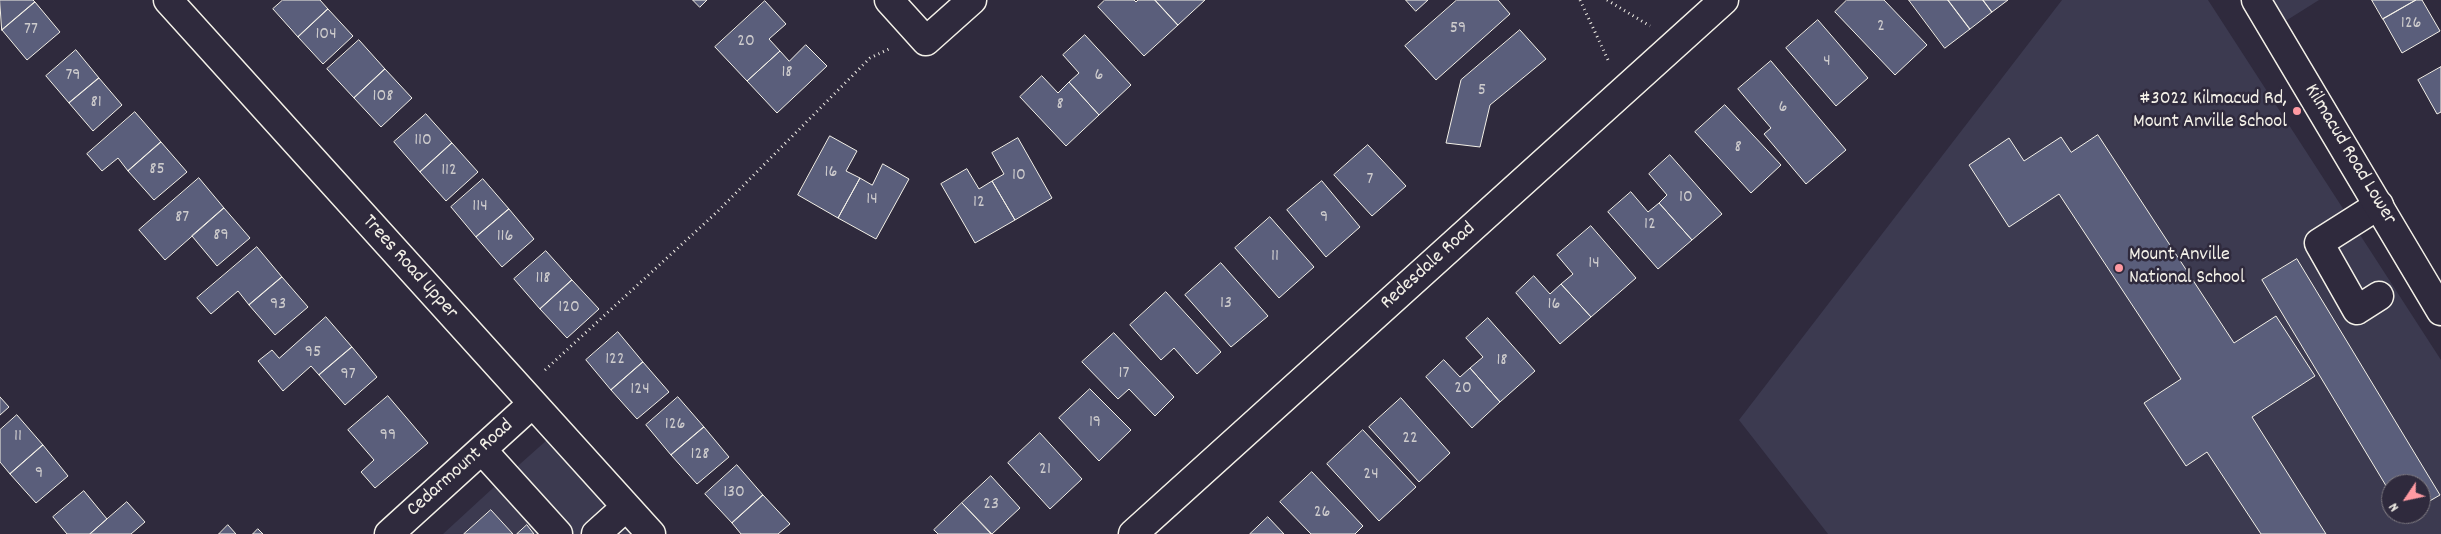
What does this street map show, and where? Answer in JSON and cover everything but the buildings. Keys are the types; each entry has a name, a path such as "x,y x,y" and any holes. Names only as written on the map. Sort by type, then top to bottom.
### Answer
{"street":[{"name":"Trees Road Upper","path":"168,0 651,534"},
{"path":"889,0 926,41 972,0"},
{"name":"Redesdale Road","path":"1133,534 1724,0"},
{"name":"Kilmacud Road Lower","path":"2256,0 2441,311"},
{"path":"2379,205 2319,243 2357,310 2380,296"},
{"name":"Cedarmount Road","path":"407,528 482,450 532,404"},
{"path":"482,450 558,534"},
{"path":"596,534 626,507"}],"path":[{"path":"1580,0 1624,91"},
{"path":"1607,0 1649,25 1674,46"},
{"path":"532,404 536,378 716,212 870,58 883,53 899,42 926,41"}],"shaded area":[{"name":"Mount Anville National School","path":"2062,0 2208,0 2441,360 2441,534 1828,534 1739,420"},
{"path":"2259,0 2319,0 2276,27"},
{"path":"547,440 632,534 443,534 493,488"}],"place":[{"name":"#3022 Kilmacud Rd, Mount Anville School","path":"2297,111"},
{"name":"Mount Anville National School","path":"2119,268"}]}
